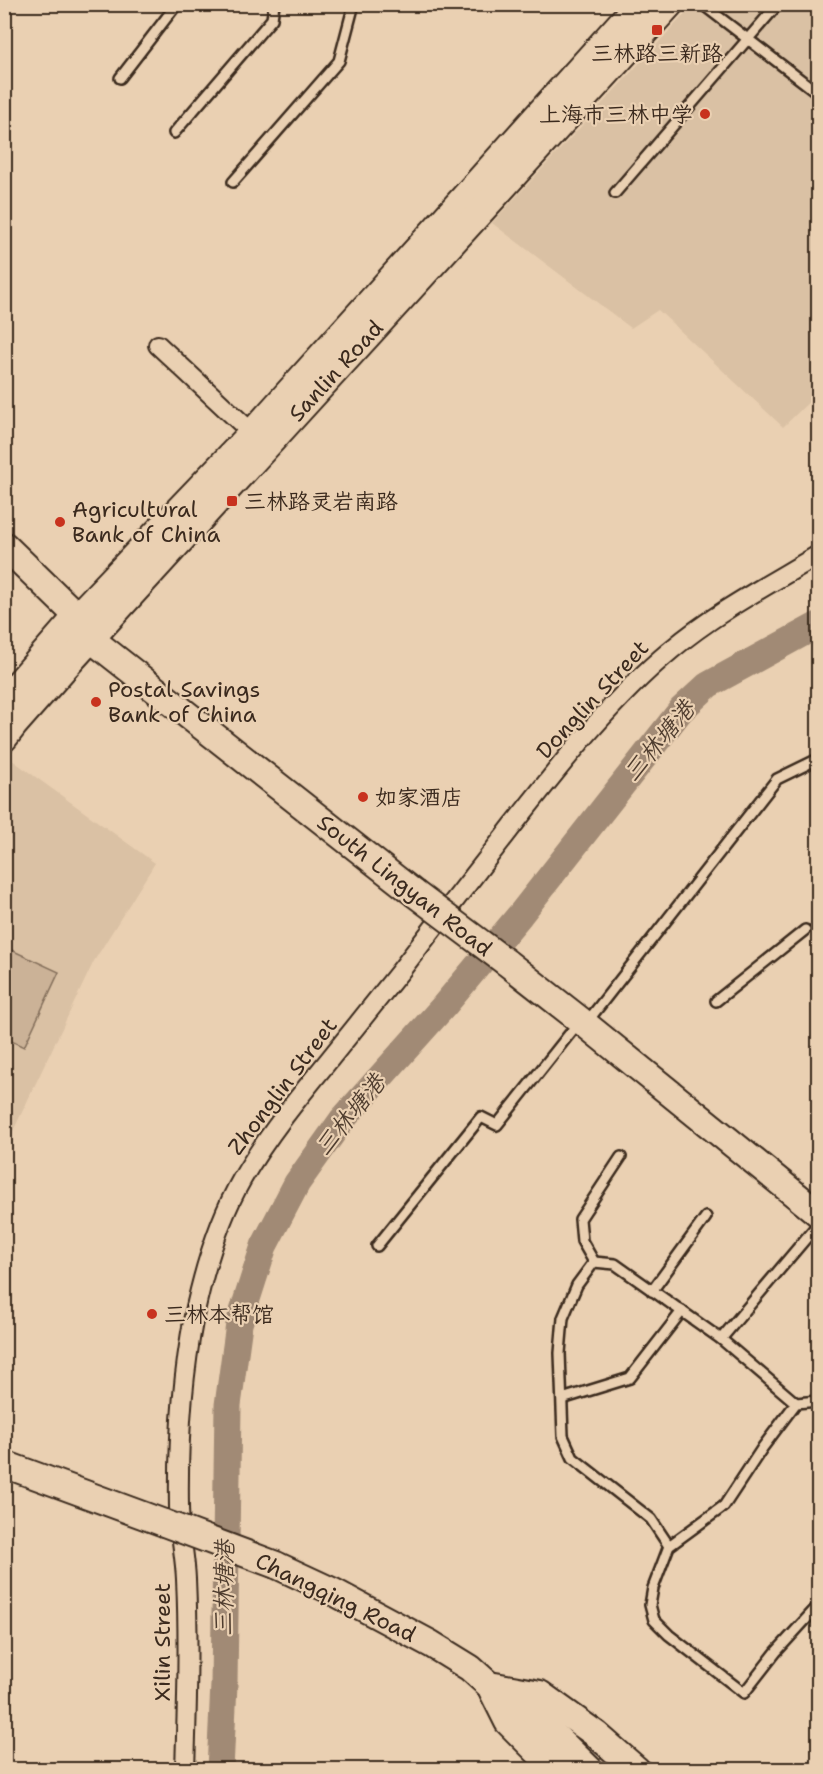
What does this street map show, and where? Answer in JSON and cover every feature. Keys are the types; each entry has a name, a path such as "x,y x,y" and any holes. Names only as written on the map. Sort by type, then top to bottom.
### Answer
{"main road":[{"name":"Sanlin Road","path":"4,700 77,616 252,433 638,4"},
{"name":"Sanlin Road","path":"4,738 91,639 670,4"},
{"name":"South Lingyan Road","path":"4,545 77,616 91,639 414,893 583,1022 819,1213"},
{"name":"Changqing Road","path":"4,1464 172,1519 332,1591 431,1644 470,1668 548,1729 590,1770"},
{"name":"Changqing Road","path":"489,1685 508,1722 556,1770"},
{"path":"489,1685 540,1694 597,1735 637,1770"}],"street":[{"path":"158,345 252,433"},
{"name":"Donglin Street","path":"462,891 588,732 630,687 671,650 709,621 753,592 819,555"},
{"name":"Zhonglin Street","path":"172,1519 182,1405 195,1314 211,1251 227,1210 240,1182 261,1147 462,891"},
{"name":"Xilin Street","path":"172,1519 184,1555 187,1610 185,1770"}],"lane":[{"path":"120,78 177,4"},
{"path":"174,133 272,19 274,4"},
{"path":"233,182 339,61 354,4"},
{"path":"702,4 819,93"},
{"path":"615,193 778,4"},
{"path":"377,1246 481,1117 497,1125 583,1022 777,779 819,759"},
{"path":"716,1001 805,930"},
{"path":"594,1262 582,1241 580,1219 621,1157"},
{"path":"652,1291 706,1217"},
{"path":"721,1339 819,1224"},
{"path":"594,1262 615,1264 721,1339 796,1403 819,1401"},
{"path":"594,1262 577,1285 563,1318 560,1353 563,1436 573,1458 651,1519 669,1546"},
{"path":"562,1399 630,1378 682,1311"},
{"path":"796,1403 763,1447 724,1506 669,1546 652,1588 650,1605 654,1620 669,1635 744,1693 776,1652 819,1606"}],"shaded area":[{"name":"上海市三林中学","path":"693,5 818,5 818,393 783,427 658,310 631,328 492,223"},
{"path":"12,760 155,863 94,961 5,1148 4,770"},
{"path":"5,947 59,972 24,1047 5,1038"}],"waterway":[{"name":"三林塘港","path":"220,1770 224,1684 228,1405 239,1324 264,1246 297,1183 342,1120 444,1006 520,915 681,710 708,685 818,625"}],"place":[{"name":"三林路三新路","path":"657,30"},
{"name":"上海市三林中学","path":"705,114"},
{"name":"三林路灵岩南路","path":"232,501"},
{"name":"Agricultural Bank of China","path":"60,522"},
{"name":"Postal Savings Bank of China","path":"96,702"},
{"name":"如家酒店","path":"363,797"},
{"name":"三林本帮馆","path":"152,1314"}]}
